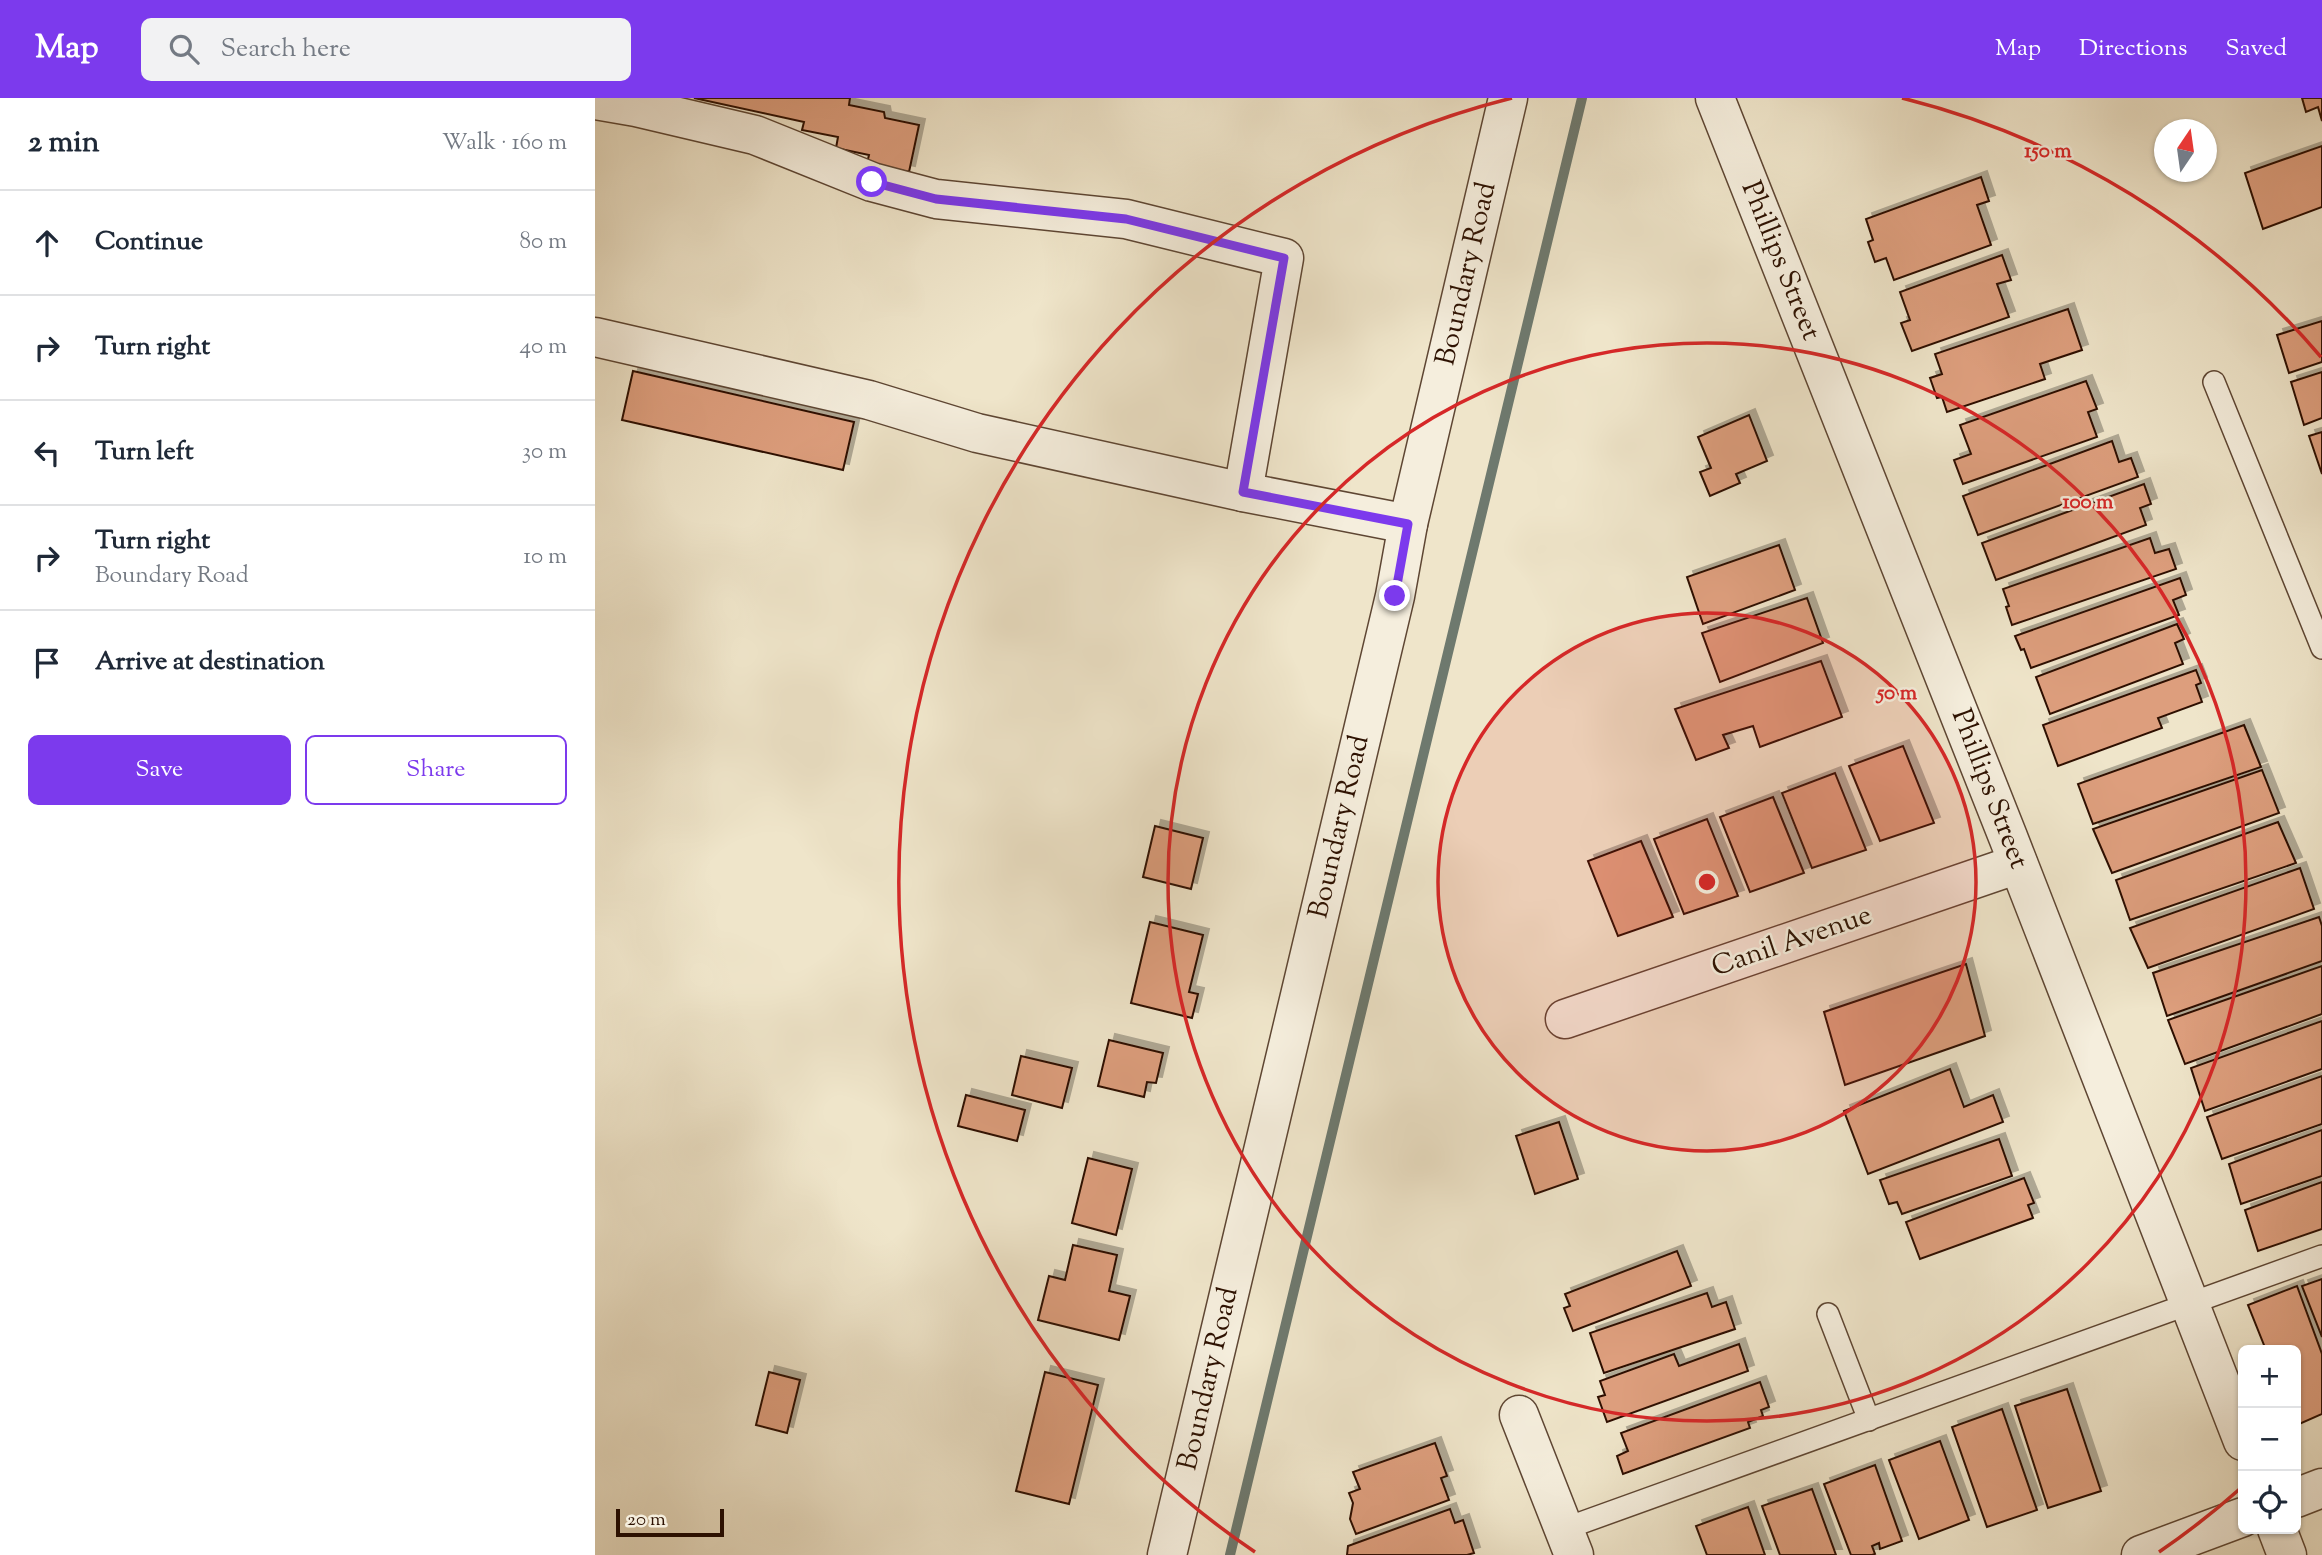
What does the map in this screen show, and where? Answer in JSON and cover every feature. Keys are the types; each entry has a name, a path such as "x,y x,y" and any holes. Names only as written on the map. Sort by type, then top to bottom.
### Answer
{"street":[{"name":"Boundary Road","path":"1167,1555 1385,636 1408,524 1508,98"},
{"name":"Phillips Street","path":"1715,98 2238,1428"},
{"path":"595,100 755,135 872,182 936,199 1126,219 1284,258 1243,492"},
{"path":"595,337 869,400 977,433 1243,492 1408,524"},
{"name":"Canil Avenue","path":"1565,1019 2018,864"},
{"path":"1519,1415 1569,1542"},
{"path":"2301,1496 2322,1488"},
{"path":"2141,1555 2238,1519"},
{"path":"2279,1534 2287,1555"}],"lane":[{"path":"2214,383 2322,648"},
{"path":"1569,1542 1869,1420 2322,1256"},
{"path":"1828,1314 1869,1420"}],"building":[{"path":"694,98 850,98 849,105 884,112 885,118 919,125 909,172 867,163 869,155 836,148 838,137 802,130 804,122"},
{"path":"2302,98 2322,98 2322,121 2318,107 2306,112"},
{"path":"2322,146 2322,207 2263,229 2245,173"},
{"path":"1981,177 1989,201 1977,205 1991,245 1894,280 1886,258 1875,262 1868,242 1873,240 1866,219"},
{"path":"2002,255 2011,280 1997,284 2009,317 1912,351 1901,323 1910,320 1900,292"},
{"path":"2068,309 2082,350 2040,364 2045,379 1947,412 1942,397 1937,398 1930,378 1942,374 1935,354"},
{"path":"2322,321 2322,362 2289,373 2277,335"},
{"path":"633,371 854,422 843,470 622,420"},
{"path":"2322,372 2322,418 2304,425 2291,382"},
{"path":"2086,381 2097,409 2088,412 2097,437 1963,484 1954,460 1971,454 1960,425"},
{"path":"1749,415 1767,461 1736,474 1740,483 1710,496 1700,472 1711,468 1698,437"},
{"path":"2322,432 2322,474 2309,436"},
{"path":"2112,441 2119,462 2131,458 2138,477 1978,535 1963,496"},
{"path":"2144,484 2151,504 2140,508 2146,525 1996,580 1982,543"},
{"path":"2150,538 2155,553 2169,549 2176,569 2012,625 2003,589"},
{"path":"1779,545 1795,590 1703,624 1687,577"},
{"path":"2180,578 2186,595 2173,600 2179,615 2031,668 2024,649 2021,650 2015,636"},
{"path":"1807,598 1823,643 1720,682 1702,633"},
{"path":"2177,624 2184,639 2175,643 2183,664 2050,714 2036,677"},
{"path":"1821,661 1842,717 1760,747 1753,726 1723,735 1729,748 1696,760 1675,709"},
{"path":"2196,670 2201,683 2196,685 2202,702 2158,718 2162,728 2058,766 2043,725"},
{"path":"2244,725 2261,767 2093,824 2078,784"},
{"path":"1903,746 1934,823 1880,841 1849,766"},
{"path":"2262,770 2279,813 2112,873 2093,829"},
{"path":"1835,773 1866,850 1812,868 1782,793"},
{"path":"1773,797 1804,873 1750,892 1720,817"},
{"path":"1707,819 1738,896 1684,914 1654,839"},
{"path":"2278,822 2296,863 2130,920 2116,880"},
{"path":"1155,826 1203,838 1191,889 1143,877"},
{"path":"1641,841 1673,917 1618,936 1588,861"},
{"path":"2300,868 2314,909 2148,968 2130,928"},
{"path":"2319,917 2322,926 2322,961 2167,1016 2153,973"},
{"path":"1150,922 1203,935 1189,992 1198,994 1192,1018 1131,1003"},
{"path":"1966,964 1985,1036 1845,1085 1824,1012"},
{"path":"2322,966 2322,1014 2185,1064 2168,1020"},
{"path":"2322,1021 2322,1069 2205,1111 2191,1068"},
{"path":"1109,1040 1163,1053 1156,1083 1147,1082 1144,1097 1098,1086"},
{"path":"1021,1056 1072,1068 1062,1108 1012,1095"},
{"path":"1950,1069 1964,1107 1993,1095 2003,1122 1868,1174 1844,1111"},
{"path":"2322,1076 2322,1124 2222,1159 2207,1117"},
{"path":"966,1095 1025,1110 1017,1141 958,1126"},
{"path":"1559,1122 1578,1179 1535,1194 1516,1136"},
{"path":"2322,1130 2322,1176 2241,1204 2229,1164"},
{"path":"1999,1139 2012,1176 1902,1214 1897,1202 1889,1204 1880,1180"},
{"path":"1088,1158 1132,1169 1116,1235 1072,1223"},
{"path":"2024,1178 2034,1203 2028,1205 2033,1218 1920,1259 1906,1222"},
{"path":"2322,1182 2322,1229 2258,1251 2245,1210"},
{"path":"1073,1245 1117,1255 1109,1291 1130,1296 1119,1340 1038,1320 1049,1276 1065,1280"},
{"path":"1677,1251 1691,1286 1573,1331 1564,1308 1570,1306 1565,1294"},
{"path":"2322,1279 2322,1337 2302,1286"},
{"path":"2297,1286 2322,1354 2322,1414 2301,1423 2301,1345 2264,1345 2248,1305"},
{"path":"1707,1293 1712,1307 1726,1302 1735,1329 1604,1373 1590,1333"},
{"path":"1739,1344 1748,1371 1607,1422 1598,1397 1605,1395 1600,1381 1674,1354 1679,1366"},
{"path":"769,1372 800,1380 787,1433 756,1425"},
{"path":"1045,1372 1098,1385 1069,1504 1016,1491"},
{"path":"1760,1382 1769,1407 1761,1410 1763,1416 1748,1422 1750,1428 1623,1474 1617,1456 1628,1451 1621,1433"},
{"path":"2067,1389 2101,1491 2048,1508 2015,1406"},
{"path":"2002,1409 2037,1510 1987,1527 1952,1427"},
{"path":"1940,1441 1969,1520 1919,1539 1889,1460"},
{"path":"1435,1443 1447,1476 1441,1478 1449,1500 1356,1534 1350,1519 1353,1503 1349,1493 1360,1489 1353,1472"},
{"path":"1875,1465 1902,1541 1880,1549 1879,1543 1872,1546 1875,1554 1872,1555 1851,1555 1824,1484"},
{"path":"1812,1489 1836,1555 1780,1555 1762,1506"},
{"path":"1748,1507 1765,1555 1707,1555 1696,1526"},
{"path":"1450,1509 1455,1523 1463,1520 1474,1553 1347,1555 1348,1546"}],"waterway":[{"path":"1230,1555 1582,98"}],"route":[{"path":"872,182 936,199 1126,219 1284,258 1243,492 1408,524 1395,596"}]}
